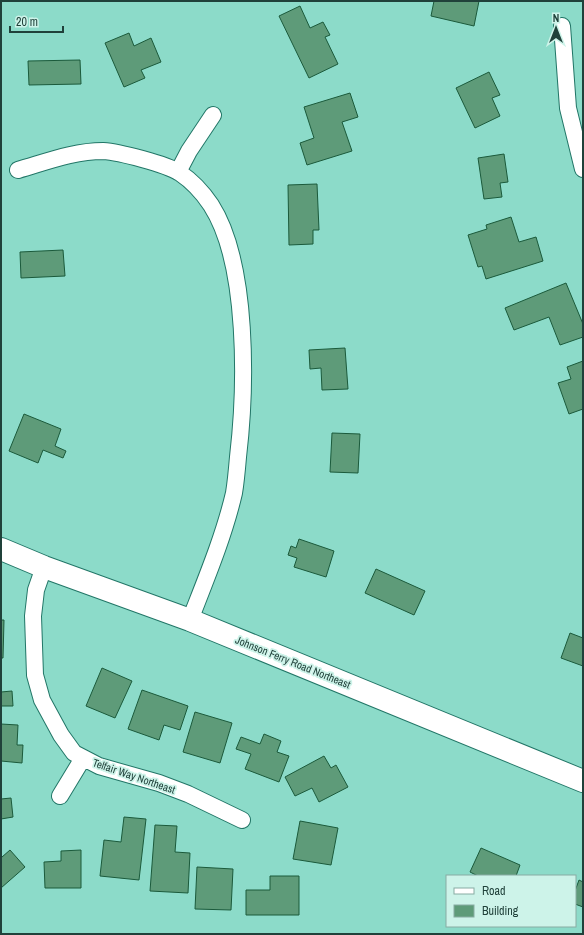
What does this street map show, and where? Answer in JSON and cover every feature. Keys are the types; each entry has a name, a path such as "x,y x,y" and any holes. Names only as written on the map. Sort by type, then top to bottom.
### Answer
{"main road":[{"name":"Johnson Ferry Road Northeast","path":"1,549 44,567 190,620 583,780"}],"street":[{"path":"562,26 568,108 583,169"},
{"path":"178,172 189,151 213,115"},
{"path":"18,170 82,152 105,151 133,156 178,172 199,190 211,204 221,223 230,251 237,289 242,338 243,416 234,492 220,543 190,620"},
{"name":"Telfair Way Northeast","path":"44,567 36,590 33,616 35,675 42,700 61,735 74,753 99,766 158,783 188,794 242,820"},
{"path":"60,796 83,758"}],"building":[{"path":"434,1 479,1 474,26 431,16"},
{"path":"300,6 310,28 323,22 330,35 325,37 338,64 309,78 279,16"},
{"path":"129,33 134,46 151,38 161,62 141,70 145,78 124,87 105,43"},
{"path":"80,60 81,84 29,85 28,61"},
{"path":"489,72 500,95 492,98 500,116 475,128 456,88"},
{"path":"350,93 358,117 342,122 352,151 307,165 300,143 314,138 304,107"},
{"path":"504,154 508,182 500,183 502,197 484,199 478,158"},
{"path":"317,184 319,230 313,230 313,244 289,245 288,185"},
{"path":"511,217 519,242 536,237 543,261 486,279 482,266 478,267 468,235 487,229 486,225"},
{"path":"63,250 65,276 21,278 20,252"},
{"path":"566,283 583,324 583,337 560,345 549,317 514,330 505,308"},
{"path":"345,348 348,389 322,390 321,368 310,369 309,350"},
{"path":"583,361 583,409 569,414 558,383 571,379 567,367"},
{"path":"24,414 61,429 55,446 66,451 63,458 43,450 38,463 9,451"},
{"path":"332,433 360,434 358,473 330,472"},
{"path":"299,539 334,551 326,577 294,567 297,558 288,555 291,546 296,548"},
{"path":"376,569 425,591 414,615 365,593"},
{"path":"1,620 4,620 3,658 1,658"},
{"path":"570,633 583,638 583,666 561,658"},
{"path":"102,668 132,681 115,718 86,706"},
{"path":"142,690 188,706 180,730 164,725 159,740 128,729"},
{"path":"12,691 13,706 1,706 1,692"},
{"path":"195,712 232,723 220,763 183,752"},
{"path":"1,724 18,725 17,745 23,745 22,763 1,761"},
{"path":"264,734 281,741 277,752 289,756 279,782 245,769 251,754 236,749 241,737 260,744"},
{"path":"324,756 331,768 336,765 348,787 319,802 312,788 295,796 285,777"},
{"path":"11,798 13,817 1,819 1,799"},
{"path":"124,817 146,819 139,880 100,876 104,840 121,842"},
{"path":"300,821 338,828 331,865 293,859"},
{"path":"155,825 177,826 175,852 190,853 188,893 150,891"},
{"path":"481,848 520,865 516,875 476,875 470,872"},
{"path":"10,850 25,867 1,888 1,856 2,857"},
{"path":"81,850 81,888 45,888 44,862 61,861 61,851"},
{"path":"197,867 233,869 231,910 195,909"},
{"path":"270,876 299,876 299,915 246,915 246,890 270,890"},
{"path":"579,880 583,882 583,907 576,904 576,888"}]}
